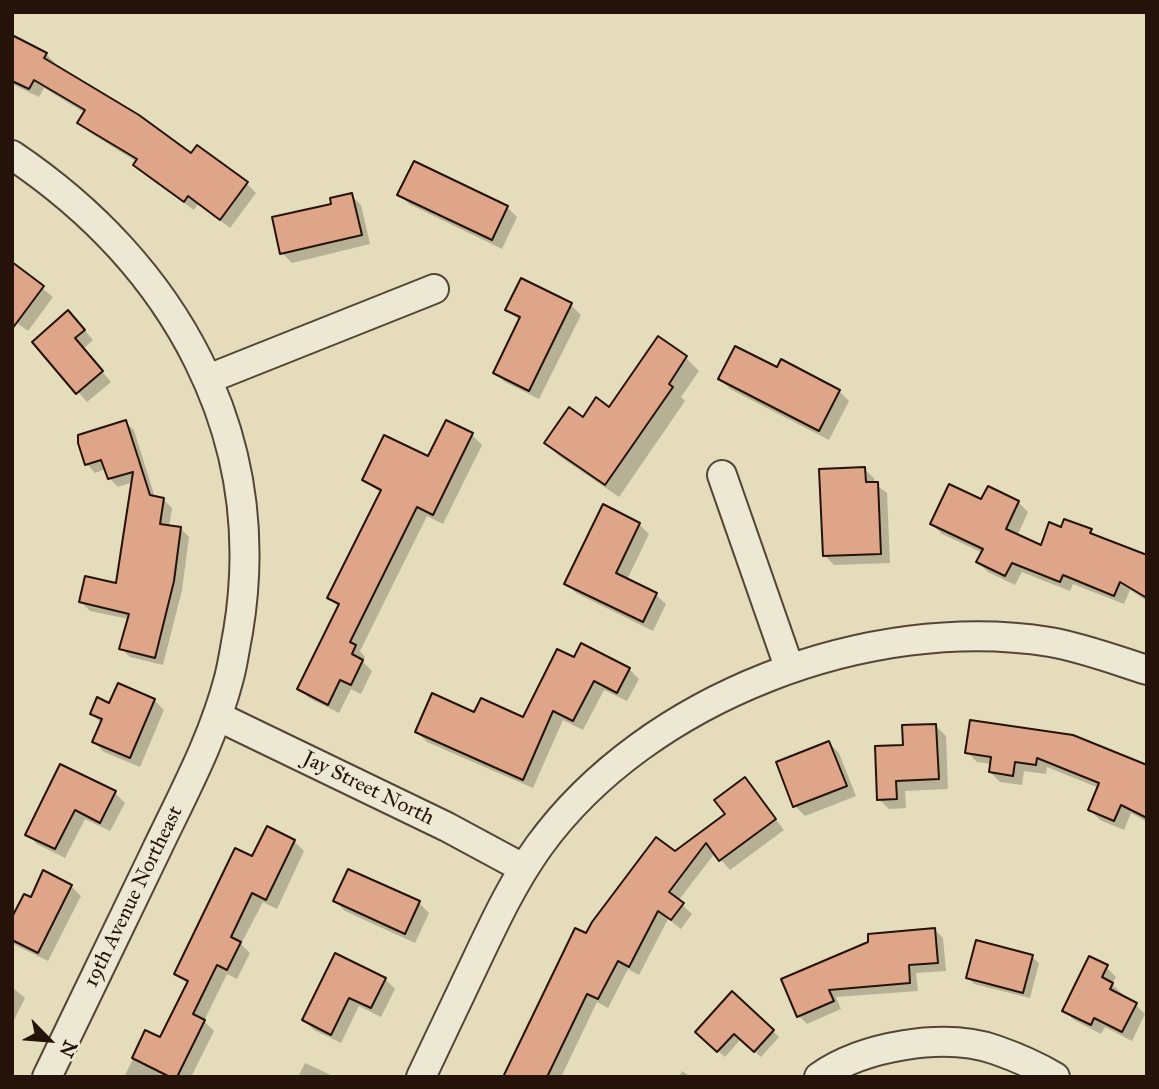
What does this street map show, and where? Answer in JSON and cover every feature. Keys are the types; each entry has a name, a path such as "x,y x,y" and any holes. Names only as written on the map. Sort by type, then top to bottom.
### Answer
{"street":[{"path":"12,155 51,181 115,240 141,269 170,309 208,379 228,438 243,505 246,548 244,593 230,677 217,716"},
{"path":"208,379 434,289"},
{"path":"722,475 789,667"},
{"path":"421,1077 501,909 523,868 541,843 585,794 651,739 722,696 789,667 882,645 917,640 984,637 1060,644 1147,670"},
{"name":"Jay Street North","path":"217,716 447,827 523,868"},
{"name":"19th Avenue Northeast","path":"47,1077 195,770 217,716"},
{"path":"819,1077 846,1061 878,1050 940,1041 994,1049 1055,1077"}],"building":[{"path":"12,35 47,53 44,58 139,115 191,153 197,145 248,182 220,220 188,196 184,202 133,165 137,159 77,123 85,110 34,80 29,89 12,81"},
{"path":"414,161 508,206 492,240 397,195"},
{"path":"352,193 362,235 280,254 272,217 331,204 330,198"},
{"path":"12,262 44,286 12,329"},
{"path":"521,278 572,303 529,391 493,373 520,317 505,310"},
{"path":"68,310 85,330 75,338 103,371 76,394 32,342"},
{"path":"658,336 687,356 669,384 673,387 605,485 544,443 569,407 583,417 596,397 609,407"},
{"path":"735,346 777,367 781,359 840,390 819,431 718,379"},
{"path":"126,420 150,495 164,498 160,524 181,527 174,581 155,658 119,649 129,614 79,602 85,576 116,583 133,472 108,479 101,460 85,465 78,435"},
{"path":"446,420 473,433 433,515 417,507 350,642 356,645 352,654 363,660 351,685 340,680 328,705 297,689 339,604 327,598 381,490 362,480 384,435 428,456"},
{"path":"865,467 866,482 878,482 881,554 823,556 819,469"},
{"path":"949,484 981,499 988,486 1019,501 1006,529 1041,545 1049,522 1061,527 1064,519 1092,529 1090,533 1147,555 1147,598 1120,582 1114,596 1063,575 1060,582 1012,563 1005,576 976,562 983,549 930,524"},
{"path":"603,504 640,523 616,573 657,593 643,622 564,584"},
{"path":"581,643 630,668 617,693 594,681 573,721 553,711 523,780 415,732 432,693 474,712 481,698 523,717 557,649 574,657"},
{"path":"118,683 155,699 130,758 92,742 102,719 90,714 97,697 109,703"},
{"path":"970,720 1073,735 1147,765 1147,818 1121,805 1114,821 1088,810 1099,783 1037,758 1036,765 1015,762 1013,776 989,772 991,757 965,753"},
{"path":"936,724 939,779 896,781 897,799 877,800 875,746 903,745 902,725"},
{"path":"829,741 847,786 793,807 776,762"},
{"path":"60,764 116,791 100,823 75,810 55,849 25,835"},
{"path":"745,777 776,819 719,861 706,843 669,892 684,903 671,920 658,911 629,967 618,961 598,999 587,994 547,1077 503,1077 575,928 586,933 656,837 675,851 725,814 714,800"},
{"path":"267,826 295,840 266,900 252,893 231,937 241,942 227,970 217,965 193,1014 205,1020 177,1077 170,1077 132,1058 145,1030 160,1037 188,981 174,974 235,848 252,856"},
{"path":"348,869 420,901 405,934 333,901"},
{"path":"43,870 72,885 38,953 12,940 12,917 24,894 31,897"},
{"path":"935,928 938,963 909,965 910,983 829,990 834,1001 797,1017 781,979 868,942 868,934"},
{"path":"976,940 1033,955 1023,993 966,978"},
{"path":"335,953 386,978 371,1008 349,998 331,1035 302,1020"},
{"path":"1089,956 1108,965 1102,977 1113,983 1110,989 1137,1003 1122,1032 1094,1018 1091,1025 1062,1011"},
{"path":"732,991 774,1030 754,1052 734,1034 717,1052 695,1032"}]}
